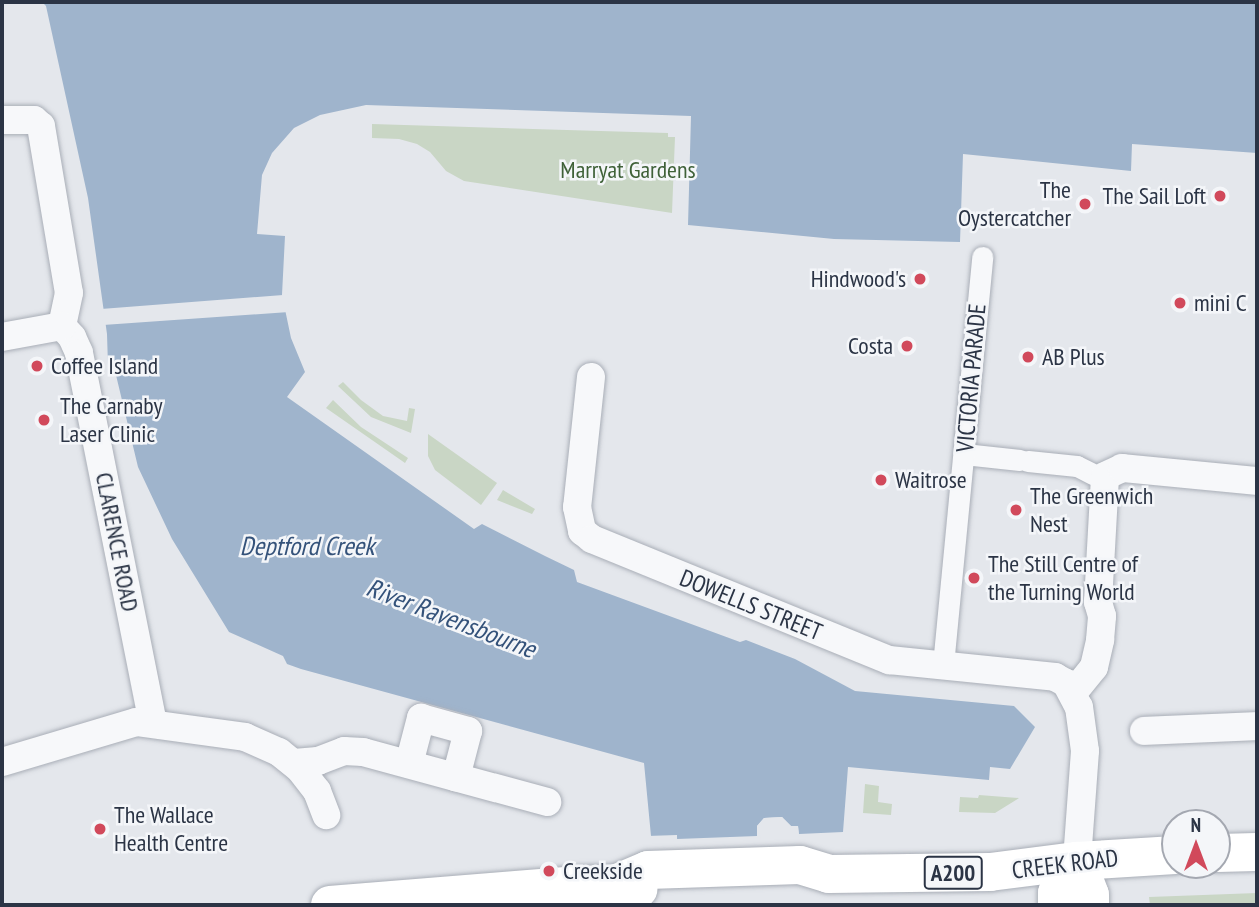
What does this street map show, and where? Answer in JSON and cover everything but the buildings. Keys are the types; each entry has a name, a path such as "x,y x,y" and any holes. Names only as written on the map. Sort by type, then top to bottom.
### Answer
{"main road":[{"path":"1231,853 1257,852"},
{"name":"CREEK ROAD","path":"330,905 637,882 1014,871 1077,861 1161,856"},
{"path":"1057,905 1057,893 1077,861"},
{"path":"1077,861 1090,895 1090,905"}],"street":[{"path":"2,120 34,120 41,126 69,293 62,326 2,337"},
{"name":"VICTORIA PARADE","path":"943,665 982,257"},
{"name":"CLARENCE ROAD","path":"62,326 72,337 79,353 153,722"},
{"name":"DOWELLS STREET","path":"591,377 577,507 582,531 592,539 889,660 1055,677 1066,683 1073,693"},
{"path":"964,454 1077,466 1101,473 1122,468 1257,481"},
{"path":"1077,861 1085,751 1079,707 1073,693 1094,667 1100,640 1102,616 1098,602 1105,477 1101,473"},
{"path":"409,764 421,718 468,731 456,777"},
{"path":"2,762 136,722 153,722 245,737 269,746 293,764 317,791 326,815"},
{"path":"1144,731 1257,726"},
{"path":"293,764 318,761 338,752 350,751 409,764 547,802"}],"green space":[{"name":"Marryat Gardens","path":"372,124 668,133 668,137 675,137 672,213 464,181 446,171 430,152 417,144 399,139 372,138"},
{"path":"343,382 383,416 407,421 409,408 415,409 411,433 371,417 338,386"},
{"path":"333,400 361,427 408,458 405,463 326,408"},
{"path":"428,434 497,483 481,505 435,470 428,456"},
{"path":"503,490 535,509 532,514 497,500"},
{"path":"865,784 879,786 878,802 892,804 891,815 863,813"},
{"path":"979,795 1019,798 995,813 959,812 960,797 978,798"},
{"path":"1257,893 1257,905 1150,905 1149,897"}],"water":[{"path":"42,2 1257,2 1257,153 1132,144 1131,171 963,154 960,242 834,239 688,225 691,116 366,105 320,115 294,128 272,153 262,175 257,234 285,236 282,295 291,338 305,372 287,397 474,529 482,524 574,570 577,582 740,642 746,640 795,659 855,691 1014,706 1035,727 1010,769 990,767 989,780 848,767 843,832 799,834 798,826 791,826 782,817 764,818 757,826 759,905 679,905 677,836 651,836 644,763 301,669 287,664 283,656 229,632 172,539 138,467 115,371 108,366 107,334 88,198 46,6"}],"pier":[{"path":"286,276 289,312 103,325 101,309 283,295"},
{"path":"782,817 791,826 798,826 799,838 795,829 789,829 781,821 766,822 760,827 763,905 676,905 673,839 651,840 647,836 677,835 677,839 757,836 757,826 764,818"}],"place":[{"name":"The Sail Loft","path":"1220,196"},
{"name":"The Oystercatcher","path":"1085,204"},
{"name":"Hindwood's","path":"920,279"},
{"name":"mini C","path":"1180,303"},
{"name":"Costa","path":"907,346"},
{"name":"AB Plus","path":"1028,357"},
{"name":"Coffee Island","path":"37,366"},
{"name":"The Carnaby Laser Clinic","path":"44,420"},
{"name":"Waitrose","path":"881,480"},
{"name":"The Greenwich Nest","path":"1016,510"},
{"name":"The Still Centre of the Turning World","path":"974,578"},
{"name":"The Wallace Health Centre","path":"100,829"},
{"name":"Creekside","path":"549,871"}],"water label":[{"name":"Deptford Creek","path":"307,546"},
{"name":"River Ravensbourne","path":"451,618"}]}
